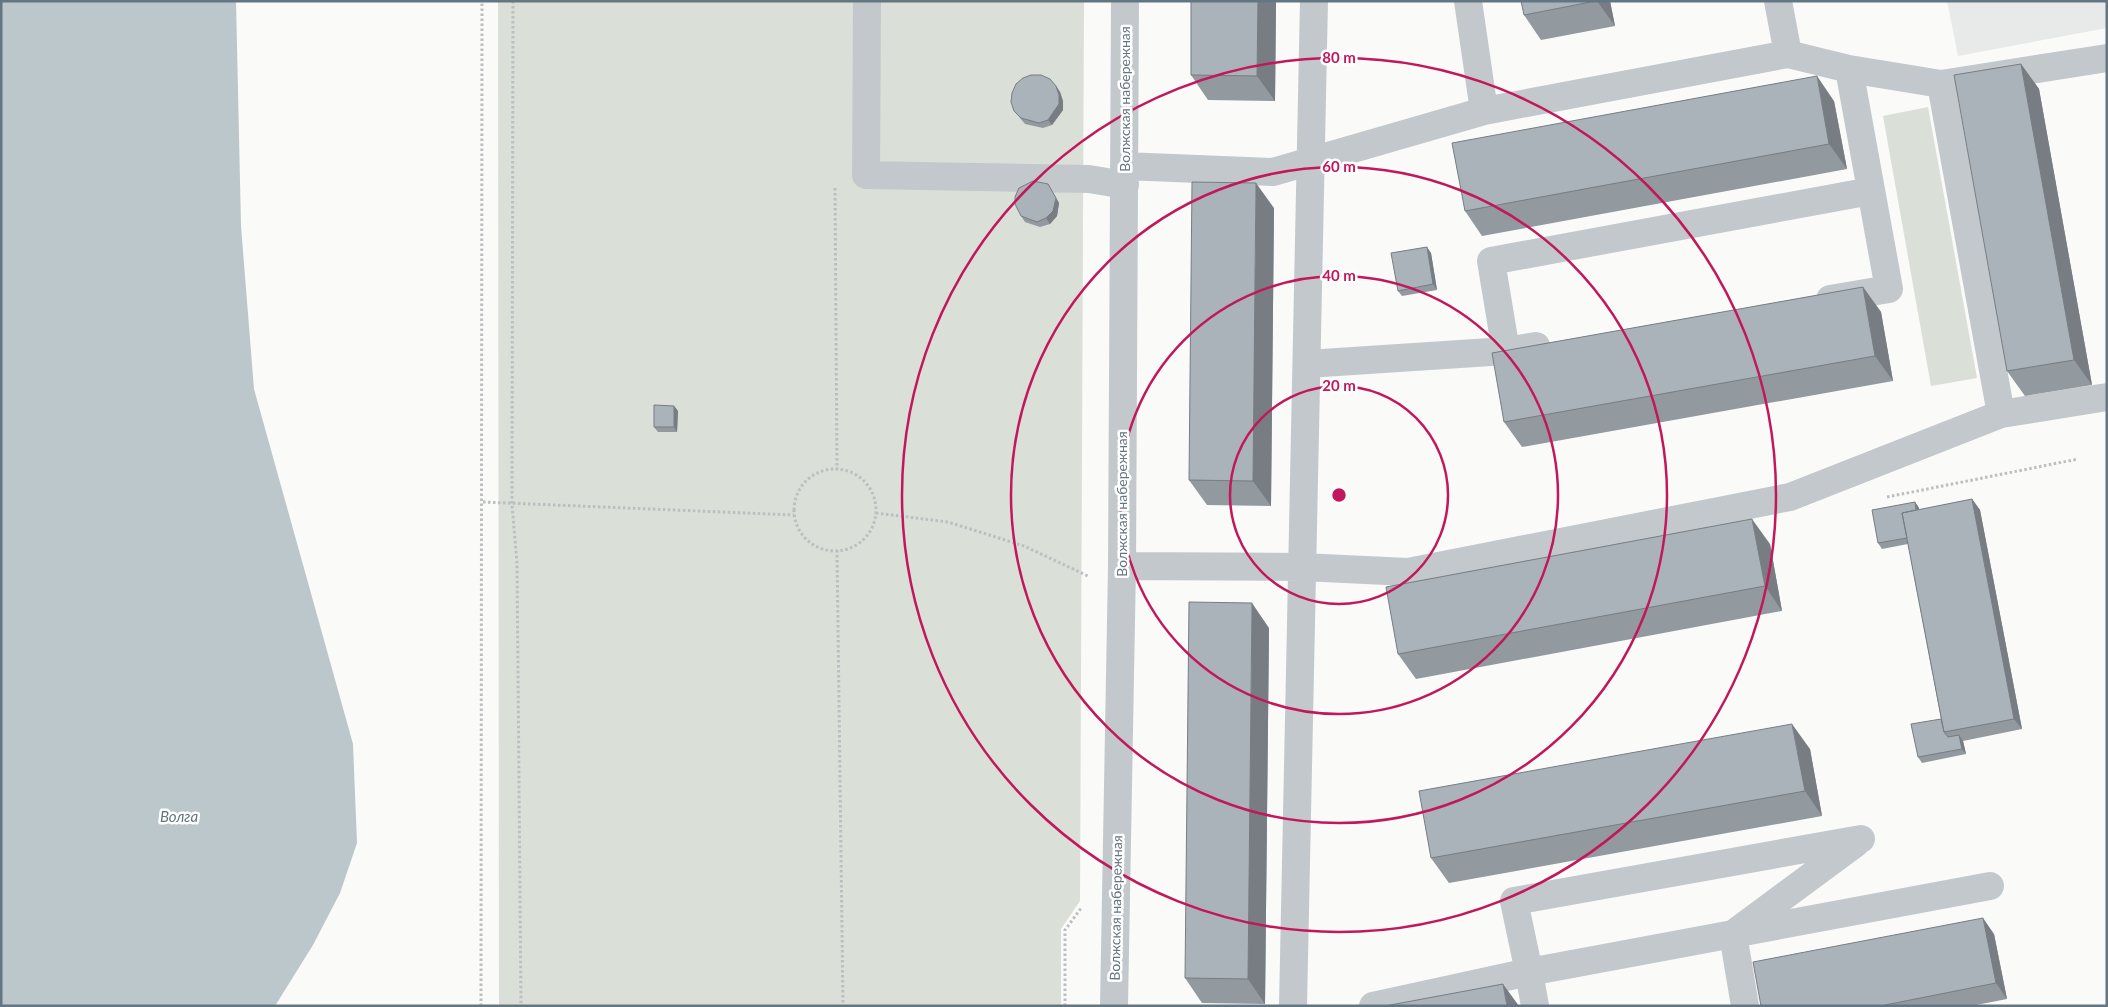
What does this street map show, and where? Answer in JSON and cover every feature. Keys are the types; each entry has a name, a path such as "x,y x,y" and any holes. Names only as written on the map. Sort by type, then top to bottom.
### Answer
{"street":[{"path":"867,1 866,175 1089,179 1124,176 1273,172 1484,110 1788,54 1849,69 1941,84 2105,65"},
{"name":"Волжская набережная","path":"1114,1006 1122,566 1125,1"},
{"path":"1293,1006 1314,1"},
{"path":"1468,1 1484,110"},
{"path":"1778,1 1788,54"},
{"path":"1801,303 1889,289 1849,69"},
{"path":"1941,84 2001,414"},
{"path":"1506,351 1491,261 1871,191"},
{"path":"1307,364 1506,351 1565,341"},
{"path":"1122,566 1302,568 1408,572 1790,497 2001,414 2107,397"},
{"path":"1535,1006 1514,902 1861,839 1733,934"},
{"path":"1373,1006 1529,972 1990,886"},
{"path":"1733,934 1745,1006"}],"path":[{"path":"481,1006 482,1"},
{"path":"513,1 512,505 517,562 521,1006"},
{"path":"835,185 838,469"},
{"path":"1877,498 2078,459"},
{"path":"838,469 846,470 859,476 869,486 875,499 876,513 872,527 864,539 853,547 837,550 815,546 802,532 794,515 795,502 800,489 807,480 819,472 838,469"},
{"path":"482,502 512,505 794,515"},
{"path":"876,513 948,522 1024,546 1088,576"},
{"path":"837,550 843,1006"},
{"path":"1088,566 1088,586"},
{"path":"1065,1006 1065,930 1086,901"}],"shaded area":[{"path":"498,1 1084,1 1080,901 1061,929 1061,1006 499,1006"},
{"path":"1947,1 2107,1 2107,28 1958,56"},
{"path":"1928,107 1977,378 1931,386 1883,116"}],"water":[{"name":"Волга","path":"1,1 236,1 241,226 254,389 353,744 357,843 340,893 313,945 275,1006 1,1006"}],"building":[{"path":"1191,1 1258,1 1257,76 1191,75"},
{"path":"1521,1 1596,1 1524,15"},
{"path":"2021,64 2074,360 2007,371 1954,75"},
{"path":"1031,75 1041,75 1050,79 1056,86 1059,95 1059,104 1048,120 1039,123 1021,118 1014,111 1011,102 1016,84 1023,78"},
{"path":"1817,76 1829,144 1465,211 1452,143"},
{"path":"1033,181 1048,184 1056,198 1053,211 1046,218 1037,222 1021,216 1015,204 1015,197 1019,188"},
{"path":"1192,182 1256,183 1253,481 1189,480"},
{"path":"1427,247 1433,284 1398,291 1391,253"},
{"path":"1863,287 1875,356 1504,422 1492,353"},
{"path":"654,405 674,406 674,427 654,427"},
{"path":"1972,499 2014,719 1944,732 1902,513"},
{"path":"1915,502 1916,510 1902,513 1907,538 1878,543 1872,510"},
{"path":"1752,519 1765,586 1398,654 1386,587"},
{"path":"1189,602 1252,603 1248,979 1185,978"},
{"path":"1941,719 1944,732 1948,737 1959,735 1962,749 1918,757 1911,724"},
{"path":"1792,724 1805,791 1431,858 1419,791"},
{"path":"1983,918 1996,983 1880,1006 1761,1006 1753,962"},
{"path":"1503,984 1507,1006 1385,1006"}]}
